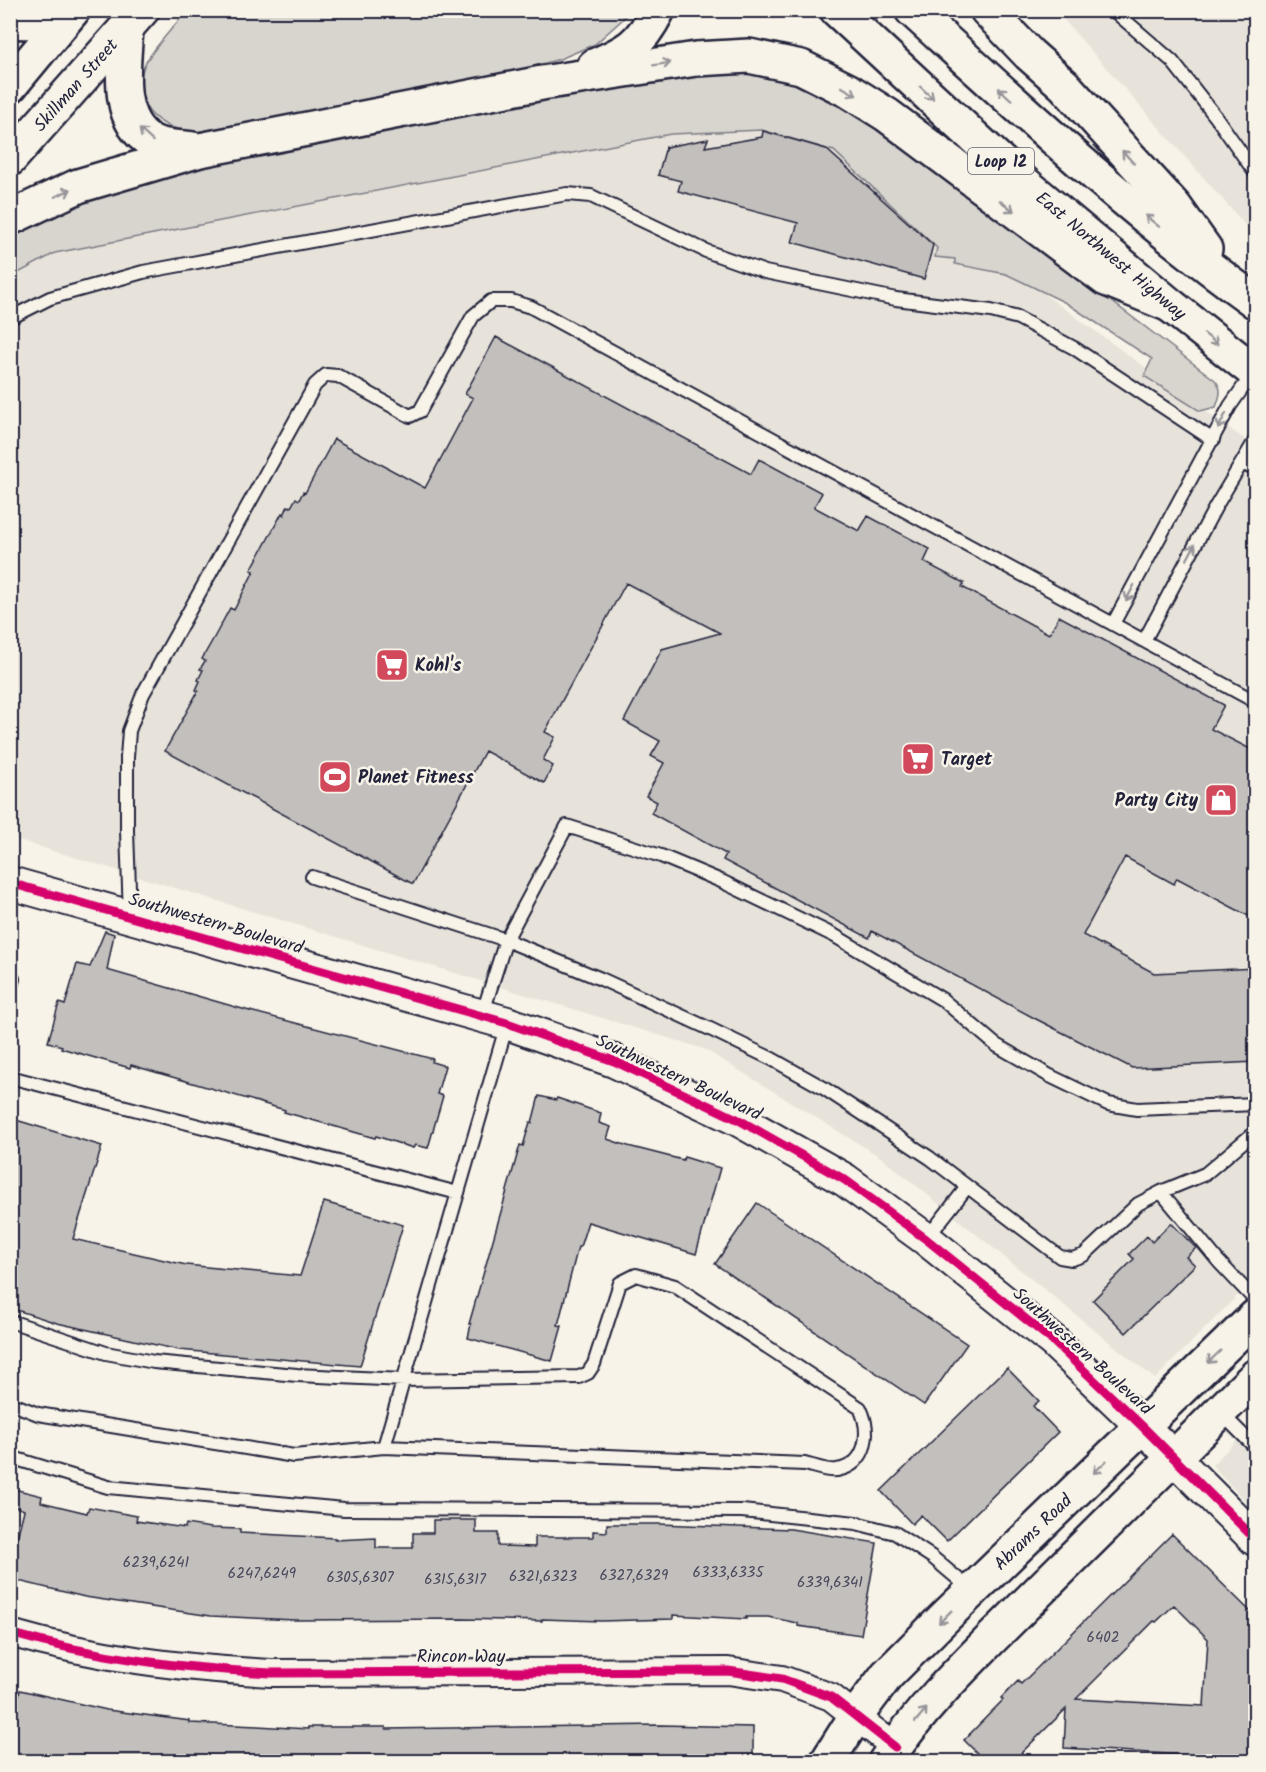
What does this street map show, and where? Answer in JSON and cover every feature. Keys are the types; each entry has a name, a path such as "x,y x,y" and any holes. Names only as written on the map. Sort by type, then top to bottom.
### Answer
{"main road":[{"path":"10,21 33,23 53,18 64,10"},
{"path":"10,86 73,10"},
{"path":"542,83 585,70 622,54 646,33 658,10"},
{"name":"East Northwest Highway","path":"837,10 1017,177 1170,305 1255,372"},
{"name":"Loop 12","path":"912,10 1079,160 1243,293"},
{"path":"987,10 1029,54 1064,85 1175,207 1243,293"},
{"path":"134,20 123,78 125,106 141,132 151,141 166,146 200,150"},
{"name":"Skillman Street","path":"10,159 134,20"},
{"path":"10,218 78,186 200,150 542,83 696,58 749,56 801,67 849,91 887,115 1106,279 1170,305"},
{"name":"Abrams Road","path":"827,1761 856,1716 887,1675 1256,1316"},
{"path":"890,1754 952,1679 1172,1456 1256,1376"}],"street":[{"name":"Southwestern Boulevard","path":"10,883 495,1019 614,1061 739,1120 845,1180 926,1239 1053,1341 1256,1540"},
{"name":"Rincon Way","path":"10,1633 120,1659 199,1669 271,1673 728,1671 782,1679 831,1697 856,1716 890,1754"}],"lane":[{"path":"1113,10 1172,61 1216,117 1256,174"},
{"path":"10,318 50,298 143,272 567,194 591,196 706,251 765,272 896,299 991,311 1018,318 1074,348 1213,440"},
{"path":"130,916 127,831 129,730 147,686 315,385 326,375 338,376 410,416 420,411 473,316 491,301 511,301 531,307 1256,702"},
{"path":"1113,624 1230,406 1255,372"},
{"path":"1144,641 1216,506 1256,439"},
{"path":"1242,463 1256,470"},
{"path":"384,1447 458,1193 495,1019 506,940 567,826 661,856 764,900 835,936 943,1000 996,1045 1050,1076 1108,1104 1137,1108 1256,1104"},
{"path":"312,877 506,940 601,979 772,1059 878,1122 1060,1257 1072,1259 1084,1255 1138,1204 1206,1174 1256,1131"},
{"path":"10,978 12,979 10,988"},
{"path":"10,1077 458,1193"},
{"path":"926,1239 967,1186"},
{"path":"1161,1192 1218,1262 1256,1301"},
{"path":"10,1321 106,1353 154,1362 297,1375 404,1380 579,1377 588,1373 594,1364 621,1283 636,1275 675,1286 860,1408 866,1420 867,1433 858,1457 848,1466 836,1471 804,1464 384,1447 294,1456 38,1413 10,1403"},
{"path":"1219,1412 1256,1448"},
{"path":"10,1457 108,1487 344,1509 742,1511 856,1523 895,1533 932,1557 971,1591"}],"shaded area":[{"path":"187,11 628,11 623,19 595,44 560,59 493,77 202,131 188,131 163,123 145,106 141,94 141,81 147,60"},
{"path":"1056,11 1255,11 1255,236"},
{"path":"734,67 808,82 923,158 1215,380 1220,390 1216,407 1200,411 1144,376 1152,359 1066,303 1006,274 955,264 955,259 935,257 937,248 834,151 762,130 671,134 55,253 11,277 11,235 37,219 137,174 657,73"},
{"path":"762,130 847,151 1255,447 1255,1278 1155,1379 882,1158 704,1049 11,838 10,277 55,253 671,134"},
{"path":"1255,1422 1255,1512 1212,1465"}],"building":[{"path":"763,131 826,149 933,245 924,279 792,242 798,223 678,191 681,181 658,175 666,147 708,139 705,147 762,137"},
{"path":"496,337 751,474 759,459 822,493 814,507 859,531 868,516 930,549 924,562 964,583 962,587 1049,634 1059,616 1224,705 1211,729 1256,752 1256,920 1177,878 1174,884 1125,857 1083,935 1154,973 1256,968 1256,1062 1132,1068 872,931 869,938 723,860 726,854 651,813 657,802 646,796 664,763 651,756 660,741 624,721 662,649 720,633 626,583 545,732 555,737 543,760 553,766 544,783 485,751 413,884 165,751 198,691 196,690 200,681 198,680 203,670 200,669 205,661 202,659 230,608 234,610 254,571 251,570 282,513 284,515 288,506 291,507 296,498 299,500 303,492 305,493 334,439 425,488 473,398 465,394"},
{"path":"105,931 114,934 107,970 246,1010 433,1059 432,1062 445,1066 437,1094 443,1096 428,1148 415,1145 413,1148 376,1136 375,1138 131,1065 130,1068 61,1048 62,1046 48,1042 59,1003 65,1005 77,964 90,967"},
{"path":"539,1096 556,1100 557,1098 601,1113 599,1123 611,1127 607,1139 720,1168 696,1254 588,1222 580,1247 578,1247 558,1325 562,1326 552,1361 468,1338 471,1324 469,1324 520,1145 523,1146 530,1122 532,1123"},
{"path":"16,1120 102,1146 73,1239 186,1265 300,1276 324,1202 403,1225 360,1366 179,1350 57,1323 10,1308 10,1138"},
{"path":"757,1203 967,1344 924,1405 715,1264"},
{"path":"1171,1223 1196,1248 1186,1257 1195,1265 1126,1333 1093,1300 1134,1259 1129,1254 1147,1236 1152,1242"},
{"path":"1007,1368 1039,1401 1033,1406 1058,1432 947,1541 921,1515 912,1524 881,1491"},
{"path":"10,1488 42,1496 41,1502 87,1513 89,1507 137,1516 136,1521 185,1528 186,1524 240,1529 240,1533 335,1538 335,1540 376,1538 376,1548 413,1548 413,1533 433,1533 433,1520 476,1520 476,1533 498,1533 498,1546 535,1547 535,1537 593,1537 593,1531 607,1532 607,1524 791,1529 877,1543 861,1635 798,1626 798,1623 768,1617 746,1617 746,1619 673,1615 673,1619 601,1621 542,1619 542,1621 295,1620 211,1616 85,1597 10,1579 10,1566 24,1510 10,1505"},
{"path":"1172,1534 1256,1617 1256,1669 1251,1761 1203,1761 1203,1756 1064,1748 1066,1709 1013,1761 985,1761 964,1740 1018,1681 1021,1684","holes":["1174,1605 1208,1639 1204,1706 1076,1699 1154,1621 1156,1622"]},
{"path":"20,1690 107,1710 190,1721 190,1723 308,1729 308,1727 386,1727 386,1729 660,1725 753,1727 753,1761 10,1761 10,1732"}],"cycle path":[{"path":"10,883 507,1023 614,1061 739,1120 845,1180 926,1239 1053,1341 1256,1540"},
{"path":"10,1633 75,1649 139,1660 271,1673 728,1671 782,1679 831,1697 895,1747"}],"place":[{"name":"Kohl's","path":"392,665"},
{"name":"Target","path":"918,759"},
{"name":"Planet Fitness","path":"335,777"},
{"name":"Party City","path":"1221,800"}]}
